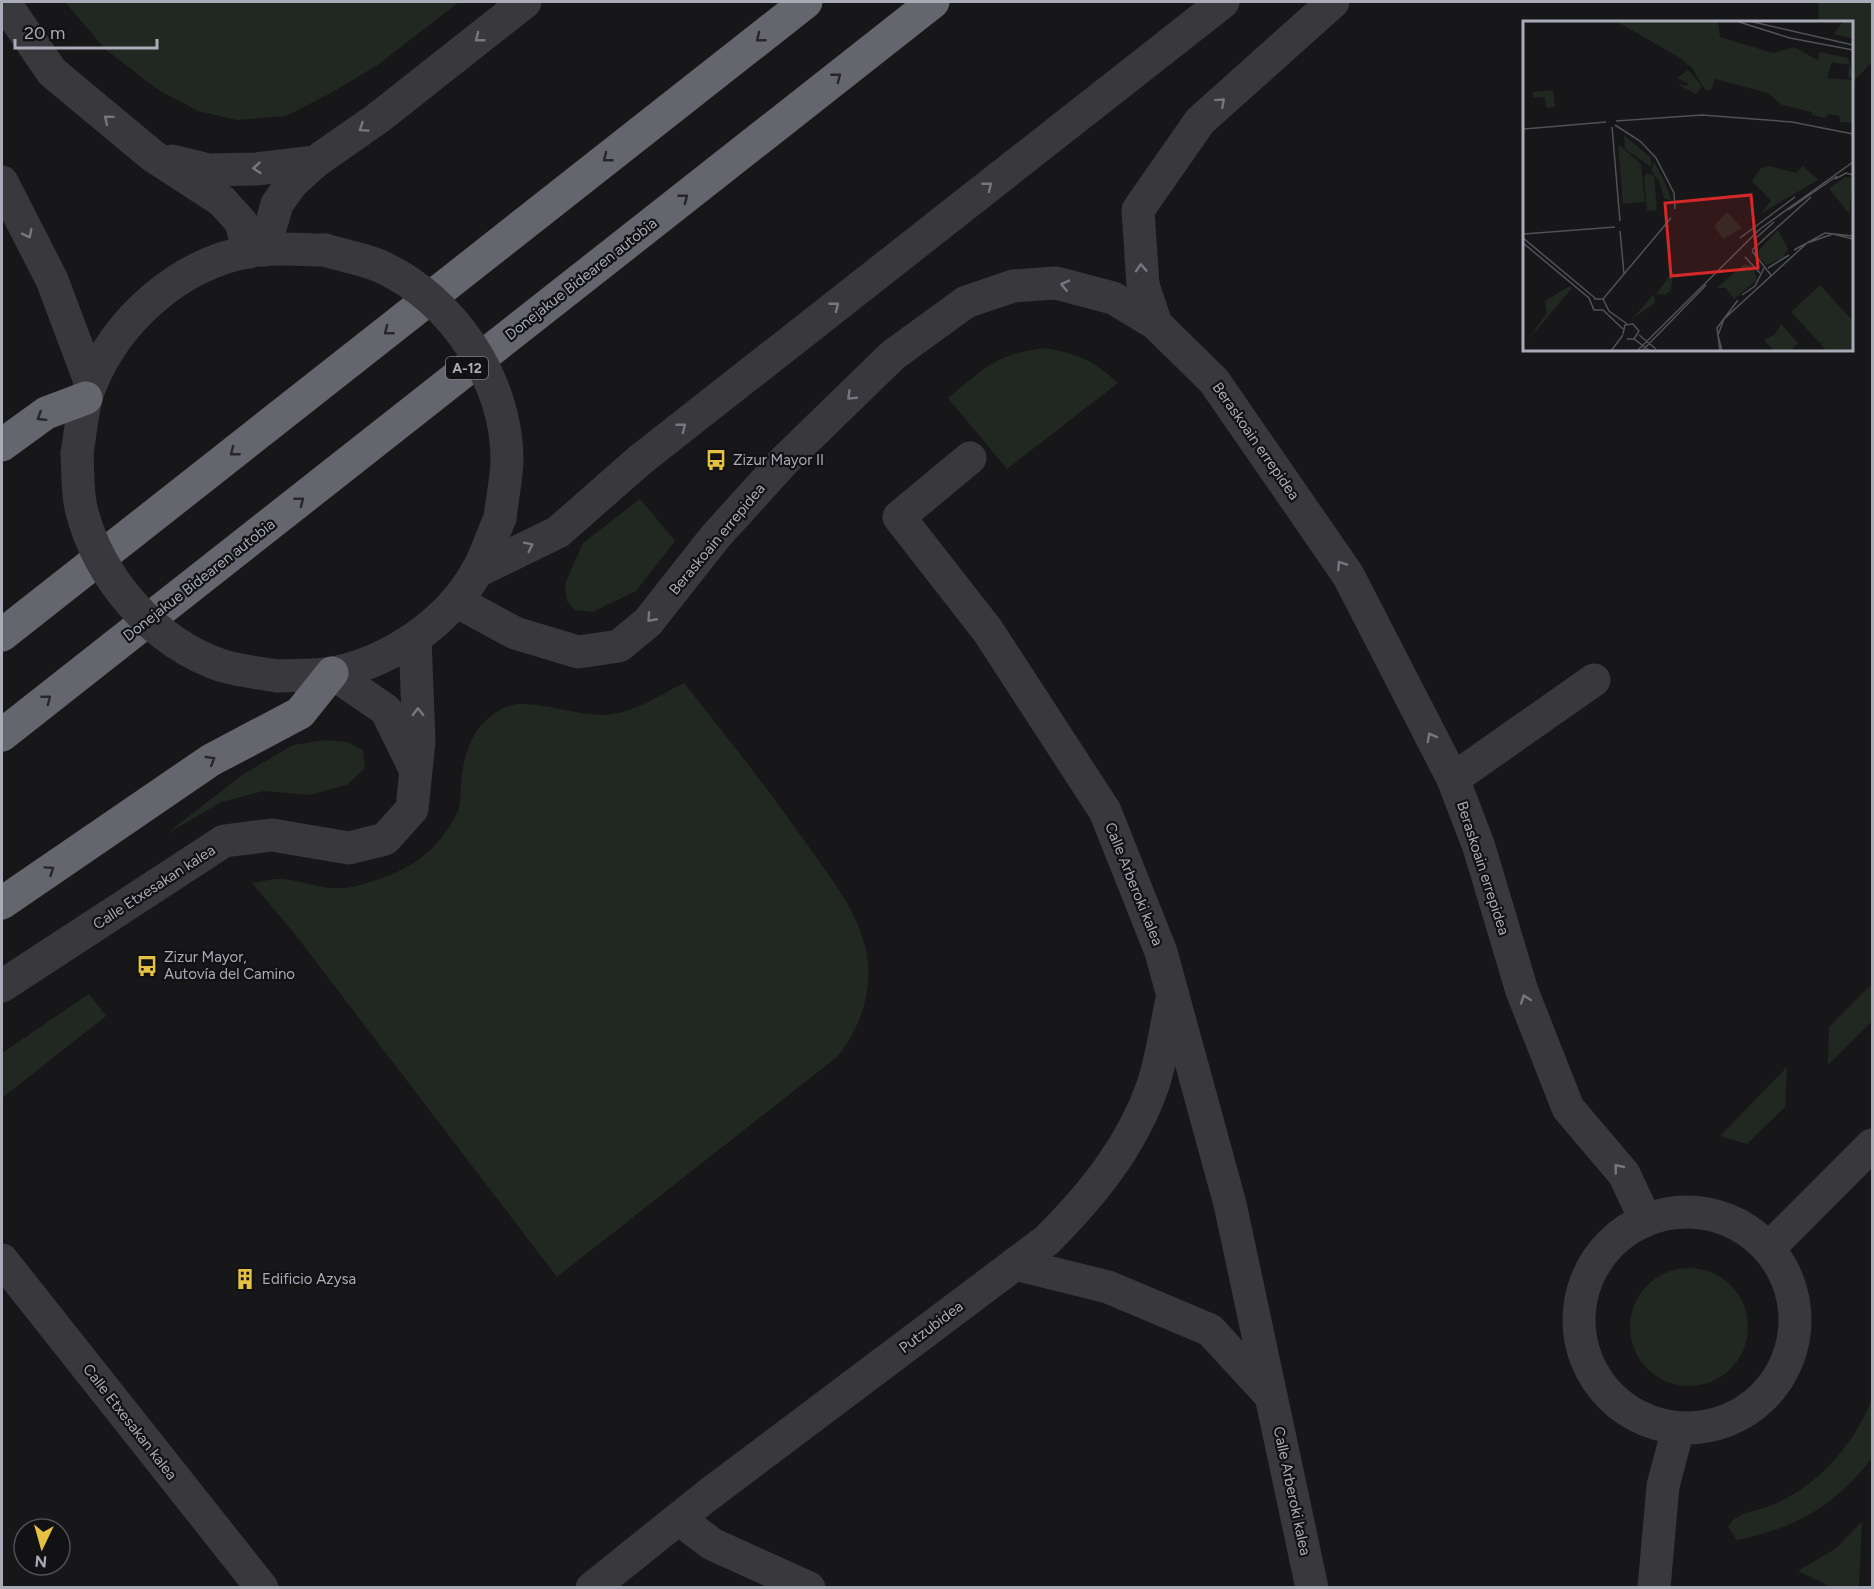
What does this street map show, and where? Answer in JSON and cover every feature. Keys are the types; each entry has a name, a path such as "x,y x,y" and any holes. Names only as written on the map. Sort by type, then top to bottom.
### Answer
{"highway":[{"path":"2,635 806,2"},
{"name":"Donejakue Bidearen autobia","path":"2,735 933,2"},
{"path":"2,445 46,413 88,391"},
{"path":"2,903 211,760 300,713 332,673"}],"street":[{"path":"4,2 52,72 153,156 222,201 241,222 257,251"},
{"path":"257,251 276,204 292,183 315,162 378,118 525,2"},
{"path":"476,572 558,532 640,460 1223,2"},
{"path":"1156,324 1143,285 1138,210 1200,121 1334,2"},
{"path":"153,156 209,170 256,169 315,162"},
{"path":"2,182 52,280 88,391"},
{"path":"325,250 382,267 432,299 472,345 497,398 507,458 500,518 476,572 456,602 415,638 380,658 332,673 278,676 223,666 173,641 132,605 100,560 81,507 77,453 88,391 111,346 137,313 180,280 208,265 257,251 325,250"},
{"name":"Beraskoain errepidea","path":"456,602 514,633 578,652 619,646 648,622 715,537 783,462 893,355 966,302 1013,286 1056,283 1113,298 1156,324 1214,381 1348,575 1453,779 1479,847 1522,991 1568,1108 1624,1174 1645,1219"},
{"name":"Calle Arberoki kalea","path":"970,458 899,517 988,631 1105,811 1161,952 1230,1204 1270,1395 1287,1461 1312,1587"},
{"name":"Calle Etxesakan kalea","path":"2,986 224,841 272,835 349,848 385,839 412,809 419,741 415,638"},
{"path":"332,673 386,710 416,770"},
{"path":"1453,779 1594,680"},
{"name":"Putzubidea","path":"592,1587 1047,1240 1089,1198 1120,1153 1152,1085 1173,994"},
{"path":"1769,1248 1872,1144"},
{"path":"1688,1212 1719,1216 1746,1229 1769,1248 1782,1266 1791,1286 1796,1328 1793,1350 1785,1370 1773,1388 1758,1403 1720,1424 1678,1429 1657,1425 1638,1416 1605,1391 1584,1355 1578,1313 1589,1274 1600,1255 1614,1240 1645,1219 1688,1212"},
{"name":"Calle Etxesakan kalea","path":"2,1260 259,1586"},
{"name":"Calle Arberoki kalea","path":"1015,1264 1108,1287 1210,1330 1270,1395"},
{"path":"1654,1587 1663,1486 1678,1429"},
{"path":"679,1519 712,1544 809,1587"}],"shaded area":[{"path":"65,2 459,2 379,64 331,93 286,116 237,120 198,111 157,89 105,49"},
{"path":"1818,2 1872,2 1872,62 1853,82 1853,21 1819,21"},
{"path":"1045,348 1084,359 1118,383 1007,469 948,398 992,364 1014,354"},
{"path":"640,499 675,541 636,591 592,612 575,610 567,601 565,584 583,543"},
{"path":"684,683 779,805 849,906 861,932 868,961 864,1005 853,1032 837,1057 557,1277 294,933 252,883 284,879 328,888 346,888 388,876 416,861 439,840 458,811 465,760 472,739 485,721 506,707 526,704 593,715 615,714 646,703"},
{"path":"325,740 347,742 363,750 365,768 347,785 309,795 264,791 221,802 165,835 242,775 293,745"},
{"path":"1872,984 1872,1021 1828,1065 1829,1027"},
{"path":"89,994 106,1016 2,1098 2,1053"},
{"path":"1787,1067 1785,1107 1747,1144 1720,1136"},
{"path":"1689,1268 1712,1272 1731,1285 1744,1304 1748,1327 1744,1350 1731,1369 1712,1382 1689,1386 1666,1382 1647,1369 1634,1350 1630,1327 1634,1304 1647,1285 1666,1272"},
{"path":"1872,1399 1872,1458 1858,1475 1829,1502 1813,1512 1778,1529 1737,1540 1728,1527 1732,1521 1791,1496 1821,1474 1856,1432"},
{"path":"1862,1522 1859,1587 1831,1587 1798,1571 1835,1549"}],"place":[{"name":"Zizur Mayor II","path":"716,460"},
{"name":"Zizur Mayor, Autovía del Camino","path":"147,966"},
{"name":"Edificio Azysa","path":"245,1279"}]}
